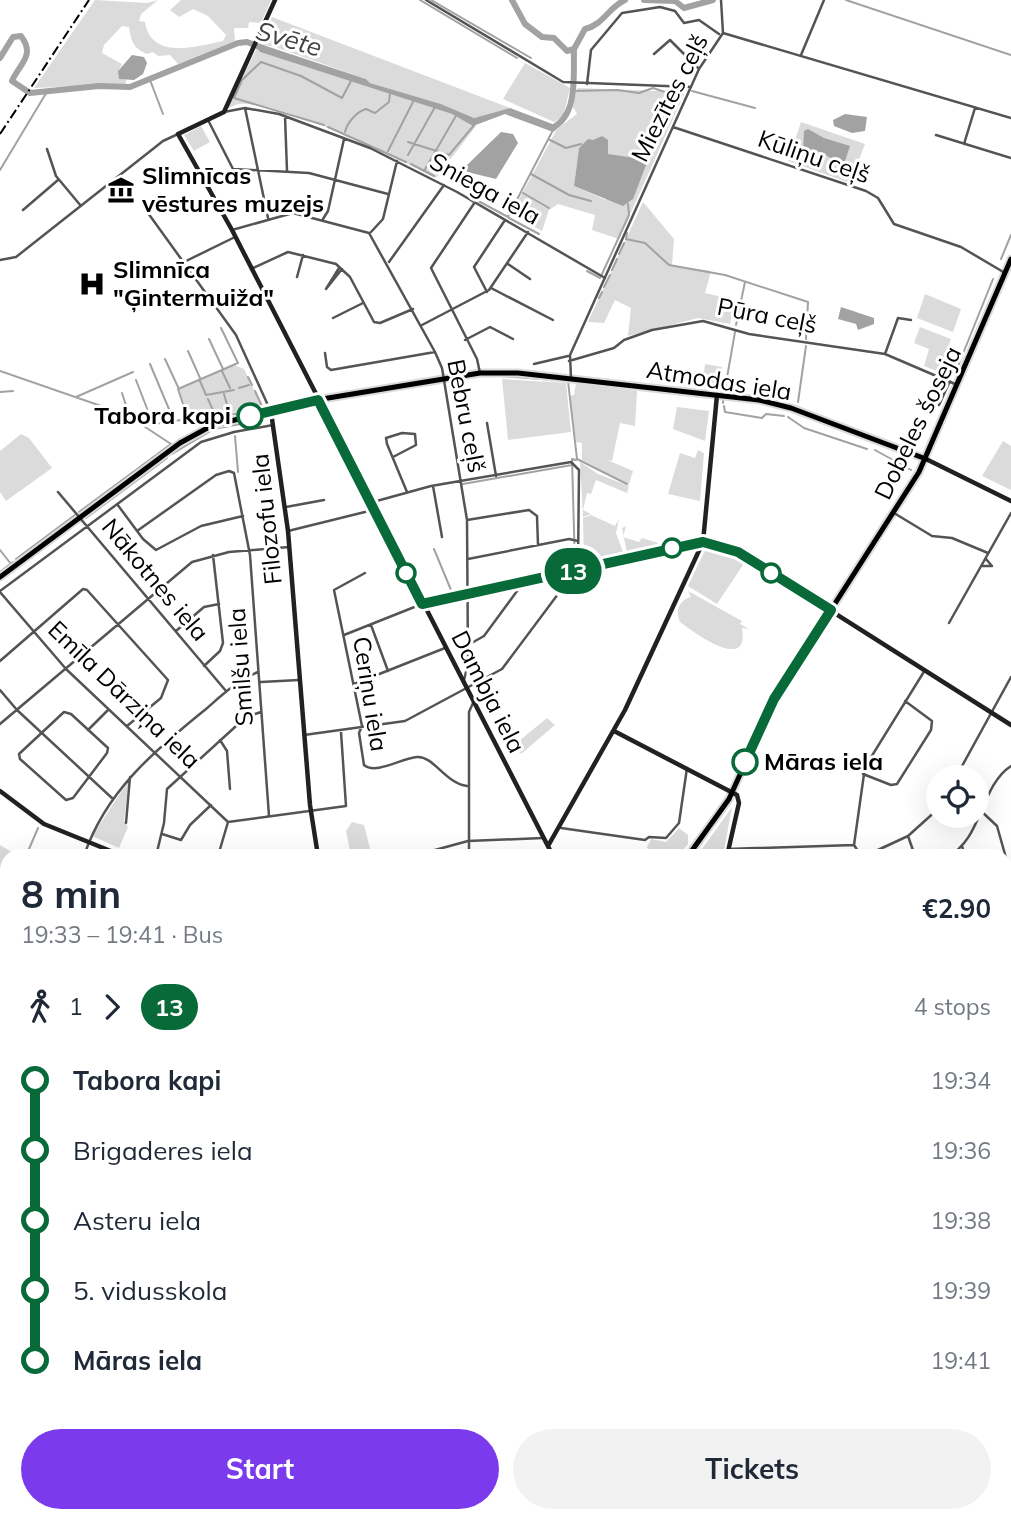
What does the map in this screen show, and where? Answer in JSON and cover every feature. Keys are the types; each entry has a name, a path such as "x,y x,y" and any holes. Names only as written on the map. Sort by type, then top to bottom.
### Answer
{"main road":[{"name":"Dobeles šoseja","path":"733,792 753,739 774,699 926,459 1011,259"},
{"name":"Atmodas iela","path":"0,577 167,452 203,429 318,400 480,373 518,373 716,395 791,408 926,459"},
{"path":"693,849 733,792"}],"street":[{"path":"224,112 275,0"},
{"path":"426,0 568,84 691,87"},
{"path":"721,0 722,34"},
{"path":"801,55 824,0"},
{"path":"587,83 591,50 604,38 611,23 629,11 646,7 668,8 675,11 684,23 699,20 722,34"},
{"name":"Miezītes ceļš","path":"571,379 570,355 699,69 722,34 1011,118"},
{"path":"654,54 672,40 699,69"},
{"path":"245,108 268,218"},
{"name":"Sniega iela","path":"178,134 224,112 245,108 285,116 397,161 475,202 605,278"},
{"path":"964,144 975,108"},
{"path":"285,116 287,171"},
{"path":"208,120 233,169 287,171 388,194"},
{"name":"Kūliņu ceļš","path":"673,127 873,194 885,206 894,224 961,247 1005,273"},
{"path":"0,260 16,257 163,141 178,134"},
{"name":"Dambja iela","path":"178,134 232,230 373,510 550,849"},
{"path":"936,135 1011,158"},
{"path":"323,219 328,211 344,139"},
{"path":"47,149 59,179 81,206"},
{"path":"232,230 293,213 369,233 383,219 397,161"},
{"path":"23,210 59,179"},
{"path":"388,264 444,185"},
{"path":"475,202 431,268 465,340 477,359 480,373"},
{"name":"Filozofu iela","path":"148,213 236,335 271,412 288,531 299,680 316,849"},
{"path":"487,292 474,267 505,219"},
{"path":"422,326 487,292 528,232"},
{"name":"Bebru ceļš","path":"369,233 422,326 435,352 443,378 467,520 468,645 467,673 463,682"},
{"path":"182,263 235,237"},
{"path":"251,269 288,252 303,255 341,268 372,320 377,323 413,309"},
{"path":"297,277 303,255"},
{"path":"508,264 530,279"},
{"path":"341,268 326,289 341,268"},
{"path":"491,288 553,320"},
{"path":"333,318 363,303"},
{"path":"885,354 898,318 911,320"},
{"name":"Pūra ceļš","path":"569,360 614,348 624,340 652,330 703,321 749,334 885,354 958,385"},
{"path":"465,340 490,327 513,339"},
{"path":"325,352 327,367 331,370 435,352"},
{"path":"534,364 570,355"},
{"path":"939,405 950,381"},
{"path":"548,846 561,828 614,731 703,542 716,395"},
{"path":"486,423 496,476"},
{"path":"0,592 174,461 208,439 273,425"},
{"path":"393,457 416,445 415,435 402,433 386,438 393,457 407,492"},
{"path":"167,452 174,461"},
{"name":"Atmodas iela","path":"926,459 1011,501"},
{"path":"304,735 341,732 405,721 505,667 577,570 579,470 575,465 566,463 433,486 370,503"},
{"name":"Smilšu iela","path":"137,531 212,477 226,471 236,475 249,550 269,816"},
{"path":"433,486 442,537"},
{"name":"Nākotnes iela","path":"58,492 226,691"},
{"path":"285,507 324,500"},
{"path":"117,504 149,546 159,550 201,526 243,516"},
{"path":"288,531 373,510"},
{"path":"467,520 529,510 537,516 538,545"},
{"path":"894,513 932,536 952,538 988,554"},
{"path":"948,623 1011,513"},
{"path":"468,559 569,539 578,541"},
{"path":"343,635 422,604 703,542 738,552 1011,725"},
{"path":"0,724 192,562 213,555 289,547"},
{"path":"204,666 222,648 213,555"},
{"path":"982,566 992,566 986,559"},
{"name":"Ceriņu iela","path":"365,573 334,590 354,684 364,765 368,768 425,758 444,777 457,785 467,786"},
{"path":"468,645 484,636 524,581"},
{"path":"0,661 85,589 168,680 161,698 127,726"},
{"name":"Emīla Dārziņa iela","path":"0,592 66,669 227,821"},
{"path":"175,632 207,605 219,604"},
{"path":"371,624 388,671"},
{"path":"354,684 445,648"},
{"path":"858,849 854,845 863,774 925,669"},
{"path":"86,849 92,829 130,777 153,751 226,691 258,672"},
{"path":"962,765 1011,677"},
{"path":"259,682 299,680"},
{"path":"0,690 17,710 113,799"},
{"path":"863,774 891,785 897,784 931,730 932,721 905,701"},
{"path":"469,849 469,712 473,703"},
{"path":"88,730 108,709"},
{"path":"64,712 71,714 108,748 73,798 66,800 20,759 19,754 42,734 64,712"},
{"path":"158,849 167,789 246,718 261,712"},
{"path":"614,731 733,792"},
{"name":"Ceriņu iela","path":"311,812 349,804 341,732"},
{"path":"220,740 228,751 230,789"},
{"path":"989,794 999,775 1011,766"},
{"path":"561,828 645,840 649,836 666,838 679,823 687,768"},
{"path":"126,823 130,777"},
{"path":"0,791 44,824 105,849"},
{"name":"Dobeles šoseja","path":"729,849 739,803 739,797 733,792"},
{"path":"162,834 181,840 190,825 212,805"},
{"path":"220,849 227,821 311,812"},
{"path":"989,818 997,826 1004,849"},
{"path":"879,849 908,836 926,820"},
{"path":"958,849 972,828"},
{"path":"908,836 913,849"},
{"path":"439,849 468,841 543,838"},
{"path":"791,849 854,845"}],"shaded area":[{"path":"95,0 147,3 158,0 141,14 139,21 145,22 149,34 156,42 165,46 188,48 223,41 226,35 208,16 193,9 179,17 170,10 181,0 271,0 261,23 249,22 248,28 234,28 235,41 178,64 170,55 158,56 153,52 147,54 136,47 129,27 122,26 104,45 102,53 122,64 118,71 124,80 127,79 125,84 34,88"},
{"path":"272,17 510,108 474,118 441,104 370,83 366,79 260,44"},
{"path":"260,44 366,79 370,83 441,104 474,118 510,108 555,125 557,129 553,132 505,114 473,126 452,114 260,52 257,48"},
{"path":"257,48 260,52 452,114 476,126 436,178 365,144 275,109 251,104 227,108"},
{"path":"132,55 144,57 147,63 143,74 134,80 119,79 118,71"},
{"path":"525,63 570,88 563,117 554,122 503,99"},
{"path":"577,88 685,92 619,239 592,230 595,215 558,204 549,210 542,231 511,214 557,129 577,114 573,107","holes":["602,136 608,154 612,156 606,200 574,186 579,148"]},
{"path":"845,114 867,117 865,131 852,133 834,126 833,120"},
{"path":"801,122 865,144 850,183 788,161"},
{"path":"201,126 210,142 194,151 184,135"},
{"path":"808,129 824,138 850,146 845,161 840,163 820,152 803,150 804,131"},
{"path":"501,132 513,134 518,143 496,179 467,172 466,166"},
{"path":"602,136 608,140 608,154 648,160 633,199 623,206 574,186 579,148 588,139"},
{"path":"643,202 674,239 672,265 711,271 705,293 736,300 730,324 698,318 628,336 631,308 615,300 604,323 588,322"},
{"path":"925,294 961,309 953,332 917,318"},
{"path":"841,307 874,318 874,324 858,330 856,324 838,319"},
{"path":"920,327 951,339 939,372 924,366 929,349 914,343"},
{"path":"705,364 722,367 720,384 703,382"},
{"name":"Tabora kapi","path":"234,365 244,369 262,406 236,414 191,421 178,389"},
{"path":"502,379 566,383 571,432 508,440"},
{"path":"576,383 637,391 635,426 620,423 612,461 605,459 633,471 629,484 582,460 582,443 576,442 570,396 574,395"},
{"path":"677,407 709,411 705,441 673,429"},
{"path":"21,434 29,438 52,468 6,501 0,492 0,451"},
{"path":"1003,441 1011,446 1011,490 982,476"},
{"path":"698,450 704,453 700,501 668,494 680,453 695,458"},
{"path":"580,462 598,474 629,486 627,493 596,480 591,494 587,493 583,510 591,514 583,517"},
{"path":"591,515 615,526 619,519 616,533 623,552 584,561 583,518"},
{"path":"624,537 639,542 642,538 658,543 657,547 627,553"},
{"path":"707,546 724,550 745,562 717,604 688,586"},
{"path":"688,591 742,621 740,624 749,629 742,628 742,641 738,648 719,646 680,622 678,610 681,603 691,597"},
{"path":"547,718 555,725 521,754 514,745"},
{"path":"129,780 124,821 128,827 119,848 92,836"},
{"path":"732,807 724,849 702,849"},
{"path":"352,822 364,825 370,849 350,849 346,831"},
{"path":"679,828 688,835 688,844 684,849 647,847 651,839 666,842"}],"waterway":[{"path":"420,0 517,58"},
{"path":"431,0 531,58"},
{"name":"Svēte","path":"512,0 525,24 542,37 554,38 567,51 574,49 585,29 597,24 625,0"},
{"name":"Svēte","path":"644,0 675,1 684,8 713,0"},
{"path":"846,0 1011,55"},
{"name":"Svēte","path":"0,58 13,37 21,36 27,55 12,81 30,93 99,86 130,87 238,43 247,42 265,49"},
{"path":"552,128 561,122 571,104 574,49"},
{"path":"324,125 234,98 242,80 261,62 301,76 342,98 352,79"},
{"path":"150,80 163,114"},
{"path":"572,91 617,90 639,93 653,88 665,92 675,88 686,90"},
{"path":"0,170 48,90"},
{"path":"692,91 755,108"},
{"path":"345,132 359,113 366,109 375,113 389,102 390,93"},
{"path":"388,151 414,100"},
{"path":"408,155 435,107"},
{"path":"424,171 457,114"},
{"path":"408,142 449,155 475,124"},
{"path":"328,127 406,162"},
{"path":"469,196 508,217 553,130"},
{"path":"550,140 566,148 581,144"},
{"path":"411,164 434,176"},
{"path":"531,174 569,195 591,201"},
{"path":"523,193 549,208"},
{"path":"602,274 629,215 628,204"},
{"path":"514,208 535,219"},
{"path":"509,218 539,234"},
{"path":"627,233 626,239 645,243 669,265 725,275 808,302 806,339"},
{"path":"1001,259 1011,235"},
{"path":"619,254 624,243"},
{"path":"612,270 617,259"},
{"path":"587,271 600,278"},
{"path":"604,287 610,275"},
{"path":"956,371 993,279"},
{"path":"736,325 745,282"},
{"path":"599,298 602,292"},
{"path":"147,425 188,419 178,389 238,363 221,328"},
{"path":"725,389 735,332"},
{"path":"209,339 223,369"},
{"path":"798,402 806,346"},
{"path":"188,351 200,378"},
{"path":"165,359 178,387"},
{"path":"150,364 174,421"},
{"path":"0,371 127,415 171,444 79,512"},
{"path":"222,371 230,388"},
{"path":"76,397 133,372"},
{"path":"501,376 568,381 577,459 627,484"},
{"path":"248,377 252,385"},
{"path":"136,380 153,424"},
{"path":"200,381 206,395 234,390"},
{"path":"239,388 249,385"},
{"path":"0,392 13,391"},
{"path":"255,391 262,406"},
{"path":"122,393 129,415"},
{"path":"224,394 230,415"},
{"path":"208,399 216,417"},
{"path":"724,406 725,412 762,418 766,414 784,416"},
{"path":"189,419 236,414"},
{"path":"788,417 804,428 867,449"},
{"path":"172,454 214,429 261,420"},
{"path":"235,436 238,472"},
{"path":"875,450 911,470"},
{"path":"86,518 167,458"},
{"path":"575,566 572,459 576,460"},
{"path":"463,484 572,465"},
{"path":"16,559 75,515"},
{"path":"434,549 451,590"},
{"path":"0,550 11,564"},
{"path":"0,572 13,562"},
{"path":"29,849 38,828"}],"railway":[{"path":"0,134 89,0"}],"bus line":[{"name":"13","path":"250,416 318,400 422,604 703,542 738,552 831,610 774,699 753,739 745,762"}],"place":[{"name":"Slimnīcas vēstures muzejs","path":"121,190"},
{"name":"Slimnīca \"Ģintermuiža\"","path":"92,284"},
{"name":"Tabora kapi","path":"250,416"},
{"name":"Māras iela","path":"745,762"}]}
